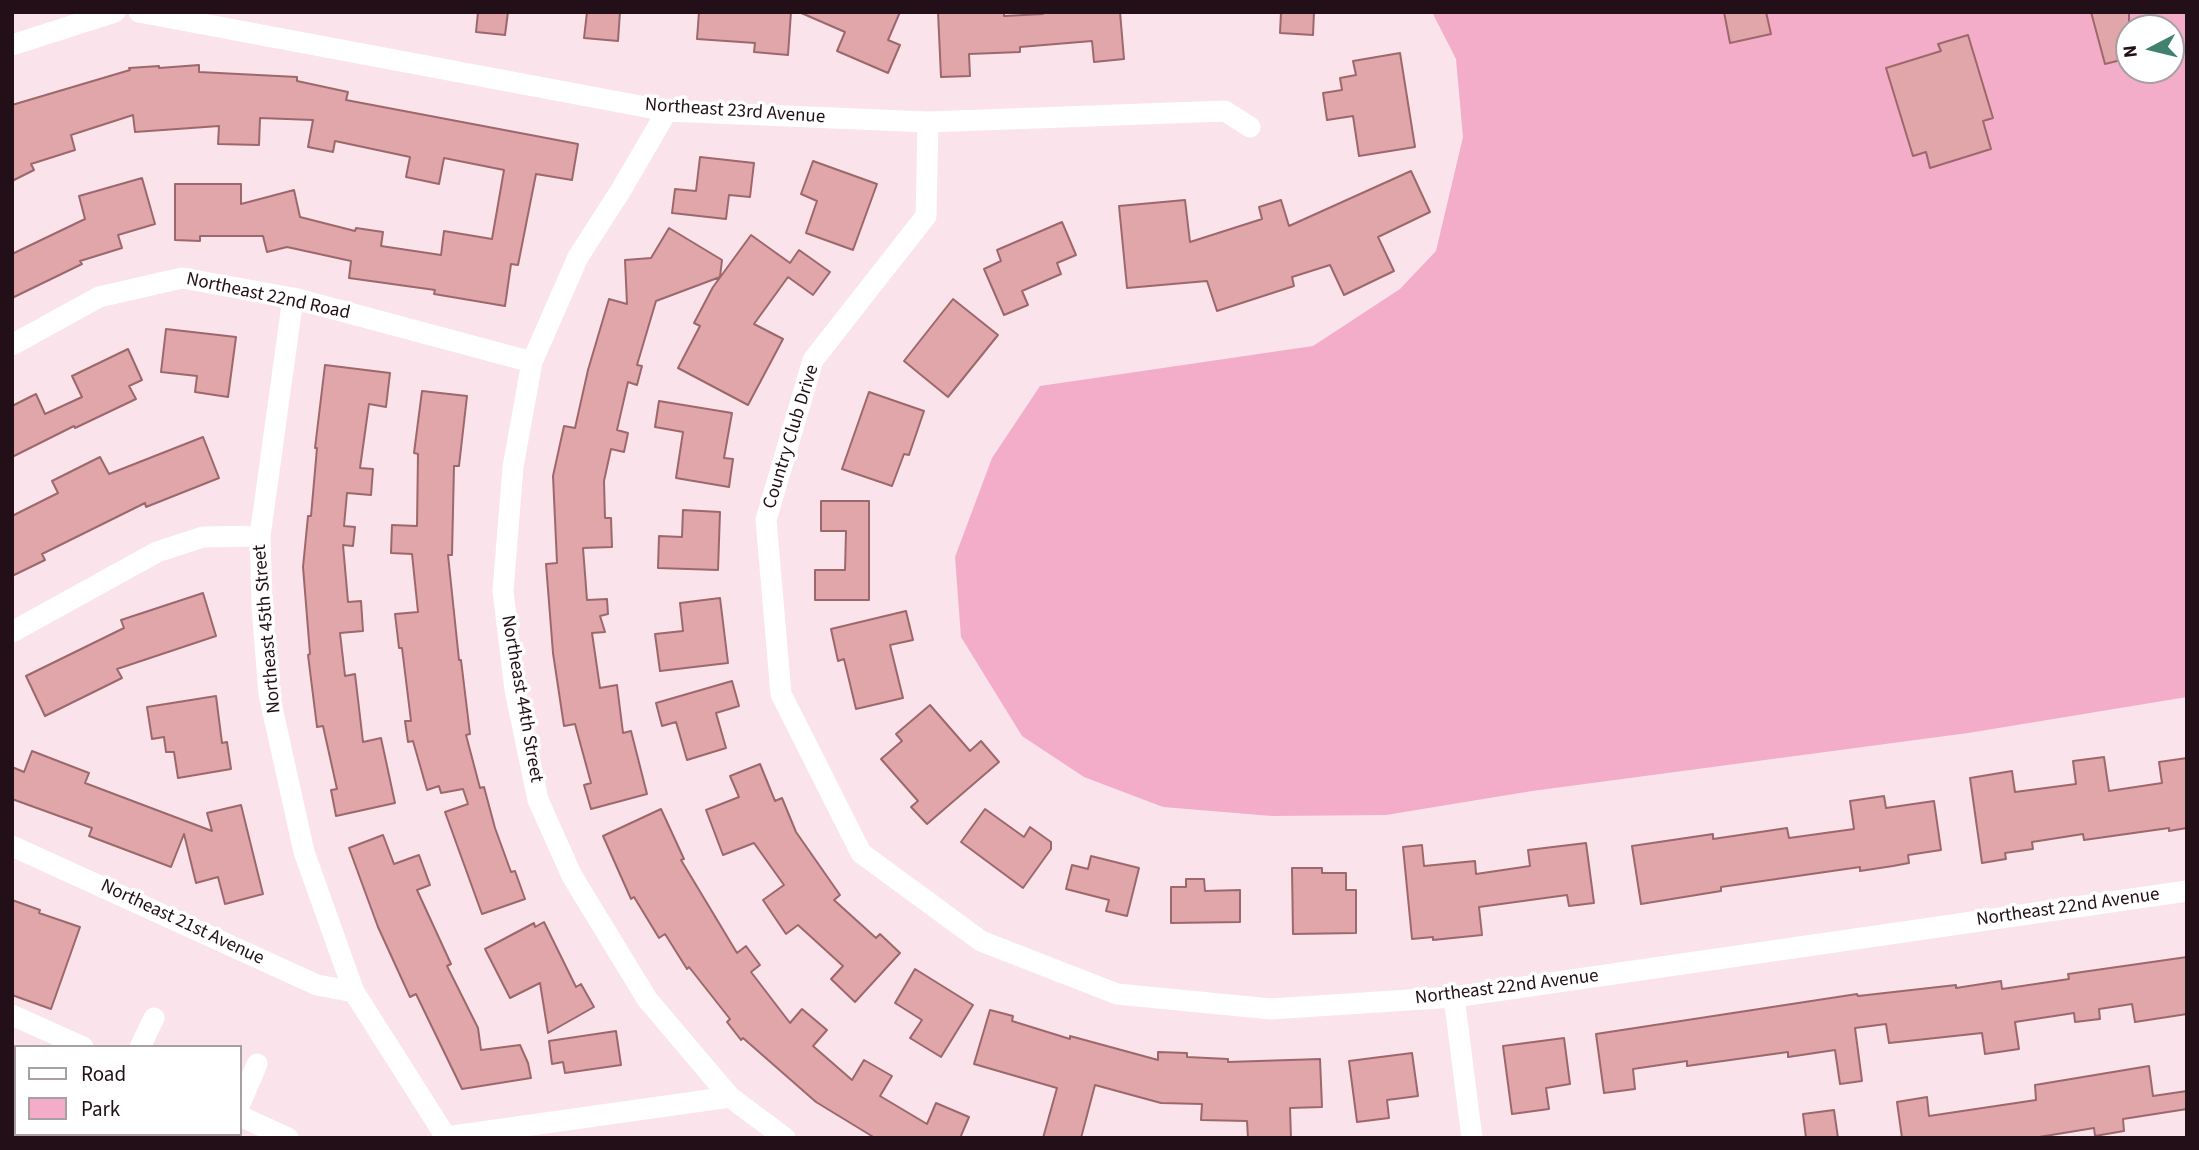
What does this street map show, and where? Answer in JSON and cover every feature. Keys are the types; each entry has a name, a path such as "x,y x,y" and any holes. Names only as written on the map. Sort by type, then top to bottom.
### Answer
{"street":[{"path":"12,45 115,12"},
{"name":"Northeast 23rd Avenue","path":"139,12 667,111 928,122 1225,111 1250,127"},
{"name":"Northeast 44th Street","path":"667,111 578,257 532,362 513,467 503,590 515,690 538,800 572,876 647,999 730,1097"},
{"name":"Country Club Drive","path":"861,853 781,694 766,520 813,360 926,216 928,122"},
{"name":"Northeast 22nd Road","path":"12,345 99,296 183,278 293,298 532,362"},
{"name":"Northeast 45th Street","path":"293,298 260,536 262,607 270,694 304,852 354,992 446,1138"},
{"path":"12,632 157,552 203,537 260,536"},
{"name":"Northeast 21st Avenue","path":"12,846 317,985 354,992"},
{"name":"Northeast 22nd Avenue","path":"861,853 981,941 1117,994 1271,1009 1454,997 2187,891"},
{"path":"1454,997 1472,1138"},
{"path":"12,1015 79,1045"},
{"path":"141,1045 154,1018"},
{"path":"242,1099 257,1064"},
{"path":"446,1138 730,1097 785,1138"},
{"path":"242,1117 265,1133 288,1138"}],"green space":[{"path":"1432,12 2187,12 2187,697 1968,733 1532,791 1386,815 1272,816 1163,807 1084,777 1022,736 961,637 955,557 992,458 1040,386 1313,346 1400,289 1436,251 1463,137 1456,59"}],"building":[{"path":"478,12 508,12 505,35 476,32"},
{"path":"587,12 620,12 618,41 584,38"},
{"path":"699,12 791,12 788,55 754,52 755,43 697,39"},
{"path":"799,12 900,12 888,40 900,45 888,73 837,51 845,32"},
{"path":"938,12 1004,12 1004,16 1043,12 1120,12 1124,59 1094,62 1092,41 1020,47 1020,52 969,54 970,76 941,77"},
{"path":"1281,12 1314,12 1313,35 1280,33"},
{"path":"1724,12 1766,12 1771,34 1730,43"},
{"path":"2091,12 2129,12 2115,14 2115,62 2105,64"},
{"path":"1968,35 1993,118 1983,121 1991,149 1930,168 1926,152 1913,156 1886,68 1941,51 1938,44"},
{"path":"1400,53 1415,147 1359,156 1353,116 1327,120 1323,93 1342,90 1340,78 1356,75 1353,61"},
{"path":"199,65 199,72 297,77 297,81 348,92 346,100 578,144 572,180 536,174 518,265 511,264 505,306 434,294 435,290 349,278 351,261 287,247 267,252 263,236 200,236 200,241 175,240 175,184 241,184 241,204 294,190 300,217 355,231 356,228 383,232 381,246 441,255 444,231 492,239 504,170 444,158 439,184 406,177 410,157 335,141 333,152 308,147 313,120 260,118 259,145 218,144 219,126 135,132 133,115 71,135 75,150 31,164 34,170 12,181 12,105 130,70 129,68"},
{"path":"700,157 754,163 750,197 729,195 726,219 672,213 675,189 696,191"},
{"path":"813,161 877,184 853,250 806,233 817,201 801,194"},
{"path":"1411,171 1430,212 1378,237 1394,271 1344,295 1330,265 1292,277 1294,286 1217,311 1207,281 1127,288 1119,206 1185,200 1190,242 1262,219 1259,207 1281,200 1289,226"},
{"path":"142,178 155,224 118,235 122,248 80,261 82,264 12,298 12,254 85,219 79,196"},
{"path":"1062,222 1076,255 1057,263 1061,274 1022,291 1028,305 1004,315 984,269 1001,261 997,250"},
{"path":"669,228 722,260 720,277 656,301 637,365 642,366 637,385 628,382 617,430 628,433 624,452 611,449 604,481 605,518 611,518 612,547 583,548 587,600 607,599 608,614 600,616 605,632 592,633 600,688 617,685 623,733 631,731 647,794 591,809 584,785 591,783 575,724 564,726 553,653 546,564 557,563 553,476 564,426 575,428 588,370 609,299 627,304 625,260 651,258"},
{"path":"751,235 790,263 799,250 830,272 813,295 788,277 754,324 783,339 748,405 678,368 700,326 694,323 713,287"},
{"path":"953,299 998,335 948,397 904,361"},
{"path":"166,329 236,337 228,397 195,392 197,376 161,372"},
{"path":"128,349 142,380 129,386 136,399 12,457 12,406 36,394 45,414 82,397 72,376"},
{"path":"325,365 390,373 386,407 369,404 360,468 373,469 371,495 347,493 344,526 355,527 353,546 343,545 348,602 361,601 363,631 340,633 345,676 355,674 363,742 381,738 395,803 336,816 331,790 337,789 323,726 317,727 308,655 303,567 308,516 311,516 315,448"},
{"path":"422,391 467,396 459,466 454,466 452,555 448,555 470,734 466,735 480,788 484,787 511,872 515,871 525,899 482,914 445,812 468,804 463,789 441,793 439,786 427,790 413,741 408,742 405,721 411,721 395,614 418,612 412,554 391,553 392,525 417,526 418,454 414,453"},
{"path":"869,392 924,411 909,455 904,454 892,486 842,469"},
{"path":"659,401 732,413 724,458 733,459 729,487 676,478 683,432 655,427"},
{"path":"203,437 219,478 146,507 145,503 42,554 45,560 12,576 12,516 58,493 52,481 100,457 109,474"},
{"path":"821,501 869,501 869,600 815,600 815,570 845,570 846,531 821,531"},
{"path":"683,510 720,512 718,570 658,568 659,536 682,537"},
{"path":"203,593 216,636 117,669 122,678 45,716 26,676 124,628 121,620"},
{"path":"720,598 728,663 660,671 655,634 683,631 680,603"},
{"path":"906,611 913,640 890,645 903,698 856,709 844,659 838,661 831,629"},
{"path":"732,681 739,706 716,713 726,748 687,760 676,722 662,726 656,703"},
{"path":"216,696 222,743 227,742 231,769 178,778 174,752 166,752 164,737 152,739 147,707"},
{"path":"930,705 970,751 981,741 999,762 927,824 911,807 918,801 881,759 902,741 896,734"},
{"path":"32,751 89,773 85,783 212,831 207,813 241,805 263,894 225,904 218,877 196,883 184,834 171,867 89,836 92,828 12,799 12,767 24,772"},
{"path":"2104,757 2109,791 2162,783 2159,762 2187,758 2187,828 2084,840 2083,834 2032,842 2033,849 2005,853 2006,859 1982,863 1970,778 2012,771 2015,792 2076,784 2073,761"},
{"path":"760,764 775,801 782,798 796,832 840,895 834,900 876,938 880,934 900,953 855,1002 831,979 843,966 798,925 786,934 763,900 784,885 754,843 723,855 706,810 739,797 730,776"},
{"path":"1884,796 1886,808 1934,801 1941,850 1908,855 1909,863 1893,866 1860,871 1860,867 1721,887 1721,891 1641,904 1632,846 1713,834 1713,839 1787,828 1789,838 1854,829 1850,801"},
{"path":"661,809 684,859 681,860 737,953 746,946 760,965 751,972 790,1023 802,1009 827,1030 813,1046 852,1080 864,1060 892,1076 880,1096 927,1124 936,1103 969,1117 960,1138 875,1138 816,1102 743,1038 741,1040 727,1022 730,1019 689,967 687,969 665,934 659,938 634,897 631,899 603,836"},
{"path":"985,809 1024,837 1030,827 1051,842 1051,849 1023,888 961,842"},
{"path":"383,835 394,864 419,855 430,885 417,890 451,964 447,966 478,1028 481,1050 520,1045 531,1078 462,1089 416,994 410,997 378,927 349,848"},
{"path":"1586,843 1594,903 1569,906 1567,895 1479,907 1482,935 1433,940 1433,937 1412,939 1403,847 1422,845 1424,866 1475,861 1476,874 1530,866 1528,850"},
{"path":"1091,856 1139,868 1127,916 1106,911 1109,900 1066,889 1072,865 1088,869"},
{"path":"1292,868 1322,868 1322,873 1346,873 1346,890 1356,890 1356,933 1293,934"},
{"path":"1186,879 1204,879 1205,891 1240,890 1240,922 1171,923 1171,887 1186,887"},
{"path":"12,900 40,910 39,913 80,927 51,1009 12,995"},
{"path":"544,922 576,987 581,984 594,1007 548,1033 540,983 510,998 485,949 534,923 535,927"},
{"path":"2187,957 2187,1014 2135,1022 2132,1004 2099,1009 2100,1019 2075,1022 2074,1013 2015,1022 2019,1049 1985,1054 1982,1033 1889,1043 1886,1024 1855,1028 1862,1081 1840,1084 1835,1050 1788,1057 1788,1052 1687,1066 1687,1061 1633,1069 1635,1089 1604,1093 1596,1034 1857,994 1956,985 1956,988 2001,981 2002,989 2069,979 2068,974"},
{"path":"915,969 973,1005 941,1057 910,1038 922,1020 895,1003"},
{"path":"990,1010 1013,1016 1012,1021 1070,1039 1070,1036 1158,1060 1158,1052 1187,1053 1187,1057 1228,1059 1228,1062 1320,1059 1322,1107 1290,1108 1291,1138 1248,1138 1247,1121 1201,1120 1202,1104 1161,1103 1095,1085 1081,1138 1043,1138 1057,1088 974,1064"},
{"path":"616,1031 621,1065 565,1073 563,1062 552,1064 549,1041"},
{"path":"1564,1038 1570,1084 1546,1088 1549,1109 1512,1114 1503,1046"},
{"path":"1412,1053 1418,1096 1387,1100 1389,1118 1357,1122 1349,1061"},
{"path":"2149,1066 2153,1096 2187,1091 2187,1109 2123,1119 2124,1131 2095,1136 2094,1128 2033,1138 1902,1138 1897,1102 1927,1097 1929,1116 2036,1100 2035,1085"},
{"path":"1834,1110 1838,1138 1806,1138 1803,1114"}]}
